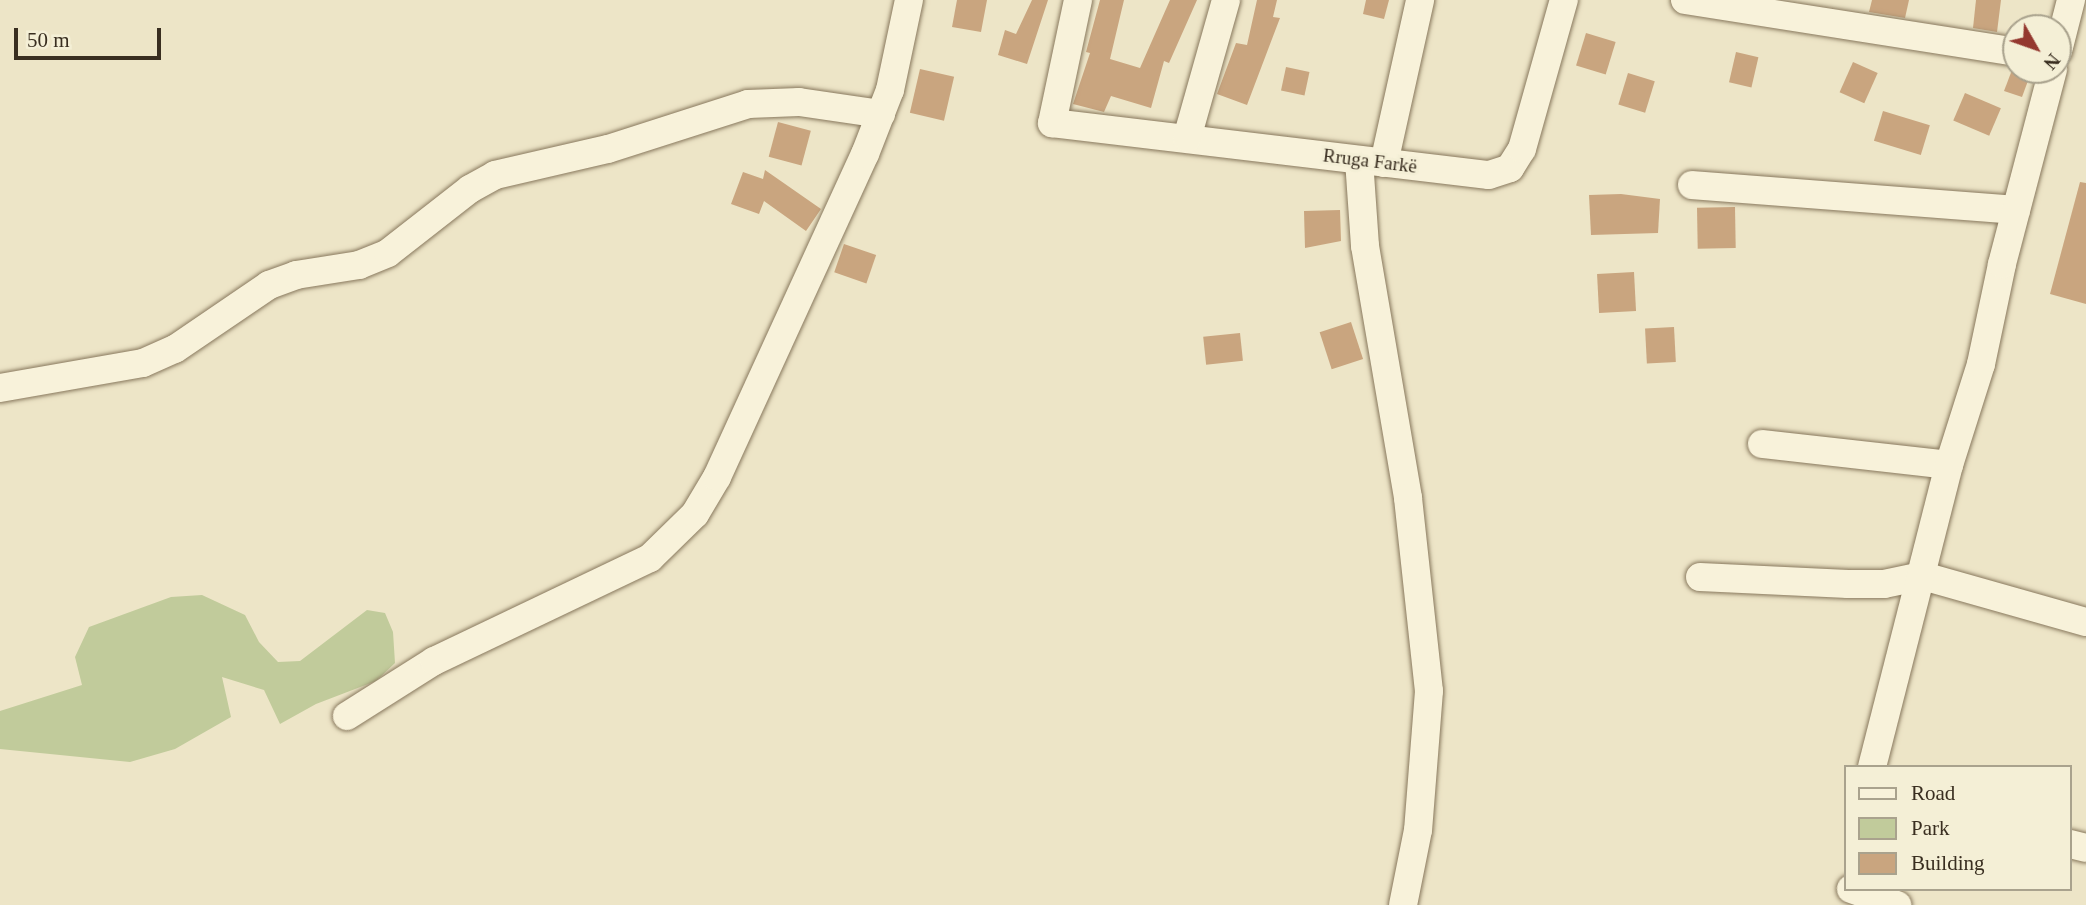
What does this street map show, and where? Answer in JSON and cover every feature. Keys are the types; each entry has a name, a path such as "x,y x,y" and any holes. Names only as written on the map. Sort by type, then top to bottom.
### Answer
{"street":[{"path":"347,716 434,661 618,575 675,538 717,477 881,114 897,63 909,0"},
{"name":"Rruga Farkë","path":"1078,0 1052,123 1489,175 1510,168 1530,126 1564,0"},
{"path":"1187,138 1226,0"},
{"path":"1403,905 1418,830 1429,691 1408,498 1364,246 1371,161 1420,0"},
{"path":"1685,0 2002,50"},
{"path":"1873,765 1923,576 1949,465 1981,364 2016,210 2049,84"},
{"path":"0,388 143,363 175,349 270,285 388,253 470,189 495,175 608,149 748,104 799,102 881,114"},
{"path":"1692,185 2016,210"},
{"path":"1762,444 1949,465"},
{"path":"1700,577 1848,584 1894,583 1923,576 2086,622"},
{"path":"1856,891 1897,905"}],"green space":[{"path":"202,595 245,615 259,642 278,662 300,661 367,610 385,613 393,632 395,663 376,681 316,704 280,724 264,690 222,677 231,717 175,749 130,762 0,749 0,711 82,685 75,657 89,627 171,597"}],"building":[{"path":"957,0 987,0 981,32 952,27"},
{"path":"1032,0 1048,0 1027,64 998,55 1005,30 1016,34"},
{"path":"1100,0 1124,0 1110,59 1140,68 1170,0 1197,0 1169,63 1164,61 1151,108 1111,96 1104,112 1073,104 1090,53 1086,52"},
{"path":"1257,0 1277,0 1273,17 1280,18 1247,105 1217,94 1236,43 1247,45"},
{"path":"1366,0 1389,0 1384,19 1363,14"},
{"path":"1872,0 1909,0 1905,18 1869,12"},
{"path":"1976,0 2001,0 1997,32 1973,28"},
{"path":"1586,33 1616,42 1606,75 1576,66"},
{"path":"1736,52 1758,57 1751,87 1729,82"},
{"path":"1853,62 1878,73 1864,103 1840,92"},
{"path":"1286,67 1309,72 1304,95 1281,90"},
{"path":"920,69 954,77 944,121 910,113"},
{"path":"1628,73 1655,81 1645,113 1618,105"},
{"path":"2007,84 2027,84 2022,97 2004,91"},
{"path":"1965,93 2001,108 1989,136 1953,121"},
{"path":"1883,111 1930,125 1921,155 1874,141"},
{"path":"778,122 811,131 802,166 769,157"},
{"path":"765,170 821,209 806,231 764,201 759,214 731,204 743,172 763,179"},
{"path":"2080,182 2086,183 2086,304 2050,294"},
{"path":"1621,194 1660,199 1658,233 1591,235 1589,195"},
{"path":"1735,207 1736,248 1698,249 1697,208"},
{"path":"1340,210 1341,241 1305,248 1304,211"},
{"path":"844,244 876,255 866,283 834,272"},
{"path":"1634,272 1636,311 1599,313 1597,274"},
{"path":"1351,322 1363,359 1332,369 1320,332"},
{"path":"1674,327 1676,362 1647,363 1645,329"},
{"path":"1240,333 1243,361 1206,365 1203,337"}]}
